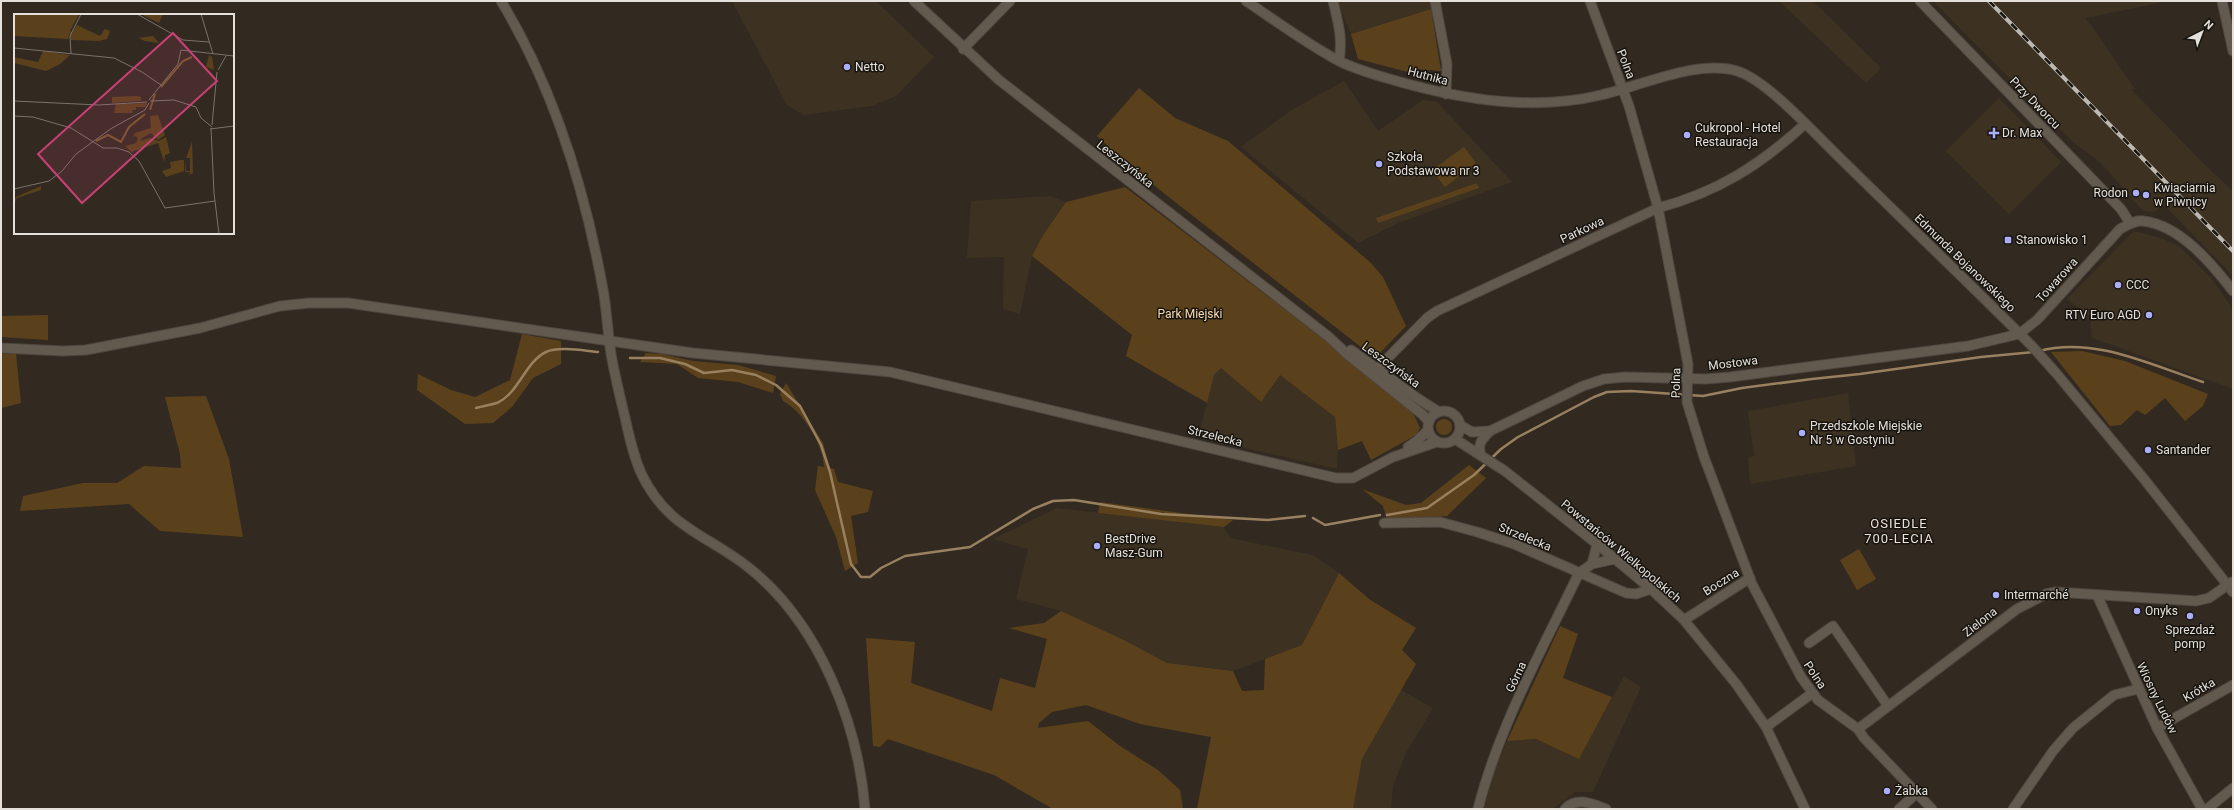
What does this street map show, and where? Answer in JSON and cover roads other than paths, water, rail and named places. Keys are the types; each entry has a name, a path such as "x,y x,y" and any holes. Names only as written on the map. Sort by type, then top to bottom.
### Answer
{"street":[{"path":"501,1 529,51 554,114 577,181 591,229 603,293 609,340 631,443 641,473 649,488 668,513 680,524 750,569 776,594 818,653 847,715 856,746 865,809"},
{"name":"Leszczyńska","path":"914,1 963,49 1041,114 1329,337 1440,412"},
{"path":"963,49 1010,1"},
{"name":"Hutnika","path":"1246,1 1339,60 1360,70 1446,94 1492,101 1551,103 1584,99 1623,89"},
{"path":"1333,1 1341,33 1342,46 1339,60"},
{"path":"1435,1 1447,64 1446,94"},
{"name":"Polna","path":"1590,1 1623,89 1658,208 1688,364 1687,402 1704,457 1750,578 1786,650 1811,694 1858,729 1864,738 1932,809"},
{"name":"Przy Dworcu","path":"1920,1 2120,209 2130,223"},
{"path":"2222,1 2233,51"},
{"name":"Edmunda Bojanowskiego","path":"1623,89 1705,69 1736,71 1753,78 1768,90 1805,124 2031,345 2231,586"},
{"name":"Parkowa","path":"1377,369 1427,318 1443,308 1658,208 1696,197 1735,178 1780,147 1805,124"},
{"path":"2130,223 2142,221 2158,224 2176,233 2195,250 2233,291"},
{"name":"Towarowa","path":"2020,334 2037,320 2110,239 2130,223"},
{"name":"Strzelecka","path":"1,348 63,351 86,350 200,328 268,309 294,304 329,303 370,306 693,352 890,372 1336,478 1353,478 1393,457 1418,440 1428,426"},
{"name":"Mostowa","path":"1460,425 1472,432 1490,431 1583,386 1604,379 1625,377 1688,382 1968,346 2020,334"},
{"name":"Leszczyńska","path":"1329,337 1347,354 1423,415 1428,426"},
{"path":"1440,412 1450,412 1458,420 1460,425 1458,434 1449,443 1437,442 1431,437 1428,426 1431,418 1440,412"},
{"path":"1482,455 1479,446 1480,441 1490,431"},
{"name":"Powstańców Wielkopolskich","path":"1455,438 1505,471 1597,544 1651,589 1684,620 1736,685 1766,727 1805,809"},
{"name":"Strzelecka","path":"1393,457 1437,442"},
{"name":"Strzelecka","path":"1384,523 1440,522 1514,544 1626,592 1636,594 1651,589"},
{"path":"1592,564 1597,544"},
{"name":"Górna","path":"1478,809 1487,776 1500,739 1579,573 1592,564 1615,559"},
{"name":"Boczna","path":"1684,620 1750,578"},
{"name":"Zielona","path":"1858,729 2028,602 2046,594 2056,592 2196,601 2209,598 2231,586"},
{"name":"Wiosny Ludów","path":"2097,595 2138,689 2157,728 2202,809"},
{"path":"1809,643 1832,626 1888,706"},
{"name":"Krótka","path":"2157,728 2233,685"},
{"path":"2013,809 2053,751 2073,728 2114,695 2138,689"},
{"path":"1766,727 1811,694"},
{"path":"2207,809 2233,788"},
{"path":"1900,809 1916,793"},
{"path":"1565,809 1574,803 1581,802 1606,809"}],"waterway":[{"path":"2039,351 2060,347 2081,347 2101,350 2122,354 2203,382"},
{"path":"476,408 497,403 505,398 517,385 533,363 546,352 558,349 598,352"},
{"path":"1387,515 1427,508 1474,475 1501,449 1518,437 1594,397 1607,392 1631,391 1703,396 1742,388 1860,374 1981,357 2034,352"},
{"path":"630,358 660,358 685,364 704,373 732,370 756,375 776,385 800,406 821,445 830,472 851,564 861,577 870,577 881,568 905,556 970,547 1033,509 1053,501 1074,500 1161,514 1268,520 1305,516"},
{"path":"1313,518 1325,525 1380,515"}],"railway":[{"path":"1989,1 2233,251"}],"place":[{"name":"Netto","path":"847,67"},
{"name":"Dr. Max","path":"1994,133"},
{"name":"Cukropol - Hotel Restauracja","path":"1687,135"},
{"name":"Szkoła Podstawowa nr 3","path":"1379,164"},
{"name":"Rodon","path":"2136,193"},
{"name":"Kwiaciarnia w Piwnicy","path":"2146,195"},
{"name":"Stanowisko 1","path":"2008,240"},
{"name":"CCC","path":"2118,285"},
{"name":"RTV Euro AGD","path":"2149,315"},
{"name":"Przedszkole Miejskie Nr 5 w Gostyniu","path":"1802,433"},
{"name":"Santander","path":"2148,450"},
{"name":"BestDrive Masz-Gum","path":"1097,546"},
{"name":"Intermarché","path":"1996,595"},
{"name":"Onyks","path":"2137,611"},
{"name":"Sprezdaż pomp","path":"2190,616"},
{"name":"Żabka","path":"1887,791"}],"district":[{"name":"OSIEDLE 700-LECIA","path":"1899,530"}],"park label":[{"name":"Park Miejski","path":"1190,314"}]}
